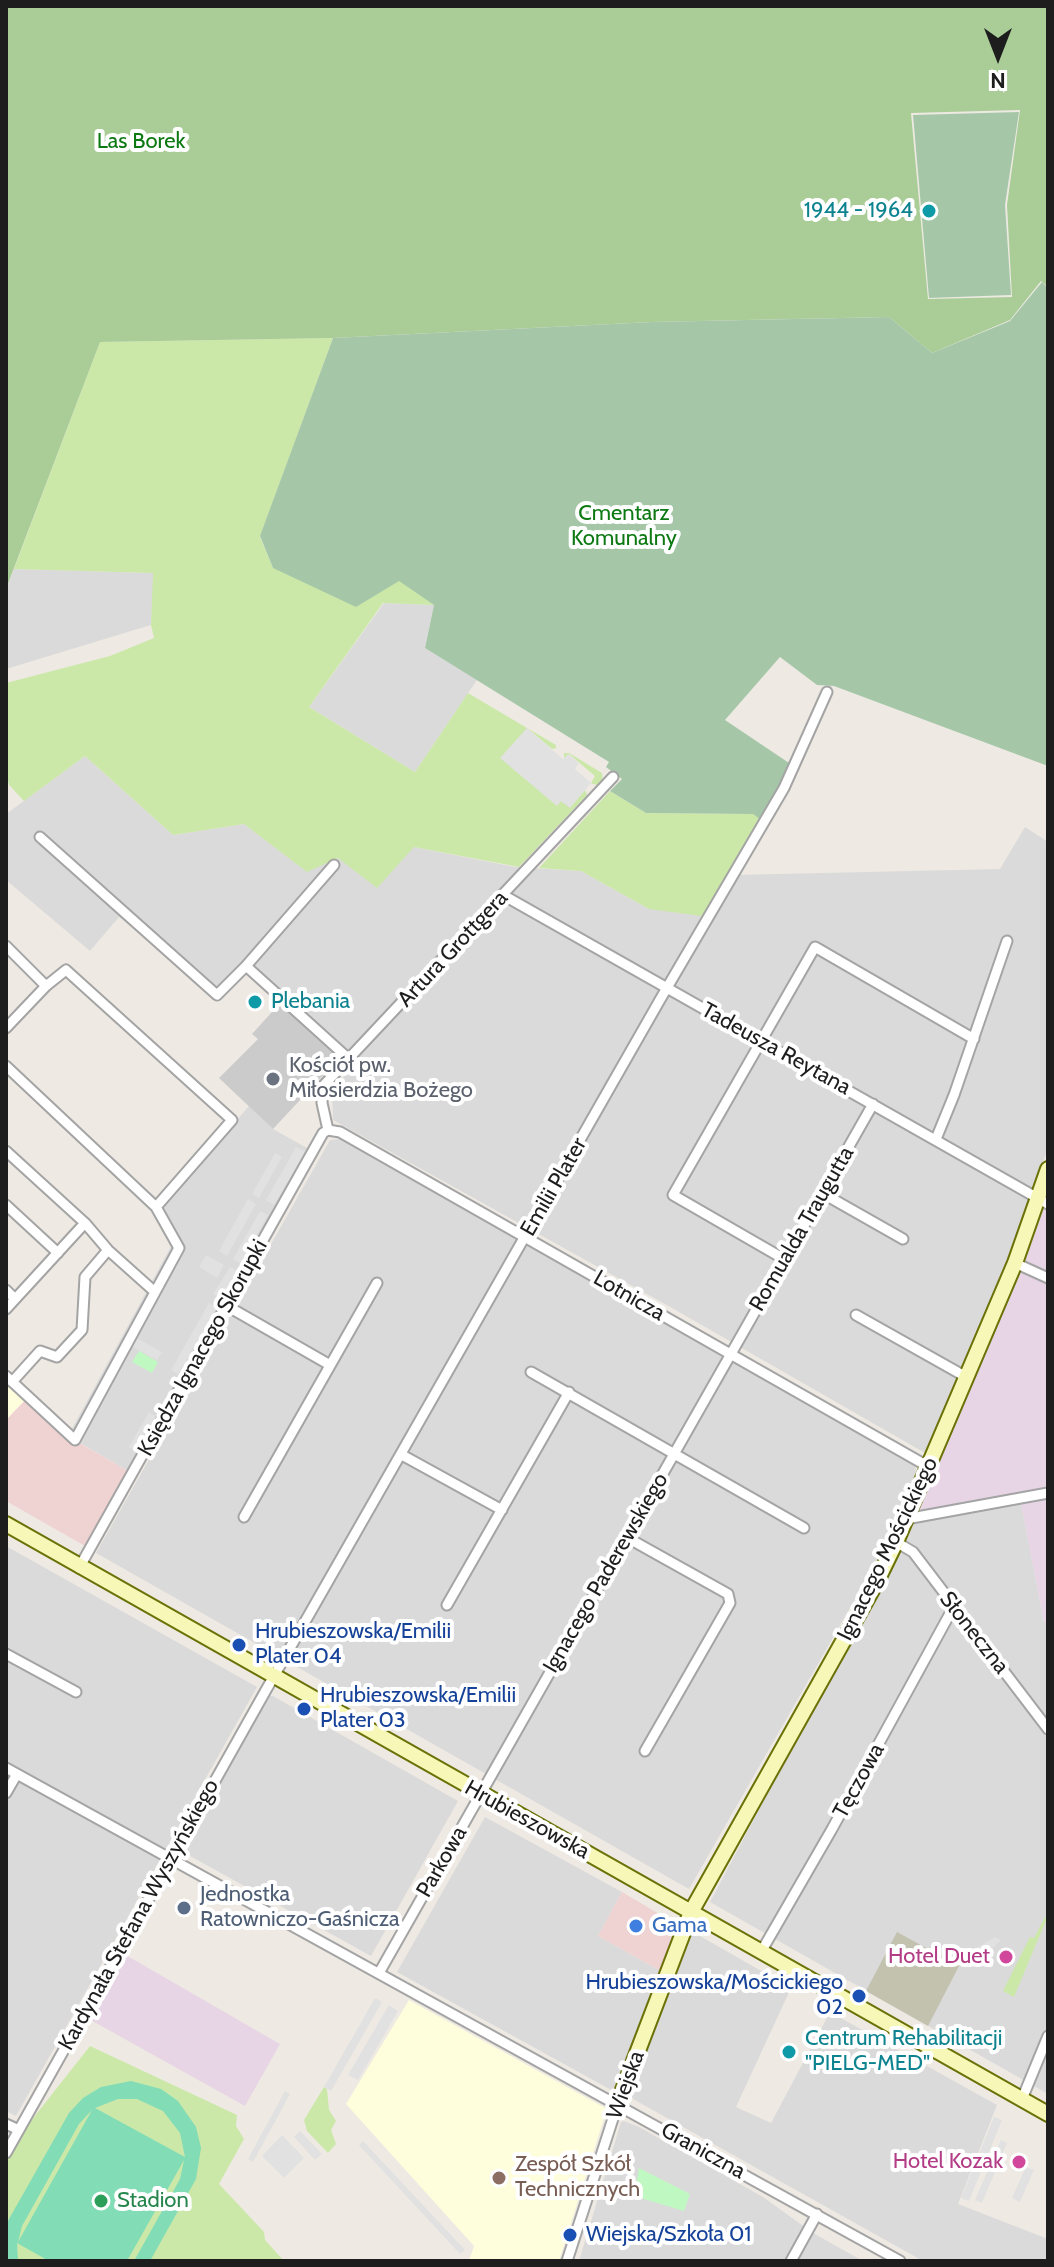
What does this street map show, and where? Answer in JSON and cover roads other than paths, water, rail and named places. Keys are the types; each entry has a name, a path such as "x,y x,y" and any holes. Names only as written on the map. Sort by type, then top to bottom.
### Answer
{"main road":[{"name":"Ignacego Mościckiego","path":"691,1912 896,1542 1043,1202 1048,1169"},
{"name":"Hrubieszowska","path":"6,1524 273,1678 1048,2114"},
{"name":"Wiejska","path":"618,2103 691,1912"}],"street":[{"name":"Emilii Plater","path":"273,1678 784,788 827,692"},
{"name":"Artura Grottgera","path":"328,1130 322,1103 323,1086 613,777"},
{"path":"40,837 217,995 334,865"},
{"name":"Tadeusza Reytana","path":"503,895 1043,1202"},
{"path":"936,1139 1007,941"},
{"path":"6,946 46,986"},
{"path":"784,1259 673,1195 815,947 974,1039"},
{"path":"246,966 350,1060"},
{"path":"6,1028 66,970 232,1120 156,1207"},
{"path":"6,1066 156,1207 179,1248 75,1440 8,1378 40,1351 57,1357 82,1330 85,1277 108,1250"},
{"name":"Romualda Traugutta","path":"731,1353 873,1104"},
{"name":"Lotnicza","path":"328,1130 340,1132 929,1467"},
{"name":"Księdza Ignacego Skorupki","path":"79,1568 323,1133 328,1130"},
{"path":"6,1151 155,1292"},
{"path":"822,1193 903,1239"},
{"path":"6,1205 58,1253"},
{"path":"6,1309 85,1223"},
{"path":"1015,1263 1048,1278"},
{"path":"244,1517 377,1283"},
{"path":"6,1290 15,1299"},
{"path":"227,1306 330,1365"},
{"path":"856,1315 968,1378"},
{"name":"Ignacego Paderewskiego","path":"481,1794 731,1353"},
{"path":"531,1372 804,1528"},
{"path":"447,1605 569,1392"},
{"path":"402,1455 502,1510"},
{"path":"906,1519 1048,1493"},
{"path":"626,1537 728,1594 730,1603 645,1751"},
{"name":"Słoneczna","path":"896,1542 913,1552 1048,1729"},
{"name":"Tęczowa","path":"761,1952 953,1608"},
{"path":"6,1654 76,1692"},
{"name":"Kardynała Stefana Wyszyńskiego","path":"6,2153 273,1678"},
{"name":"Graniczna","path":"6,1768 900,2261"},
{"path":"6,1793 17,1774"},
{"name":"Parkowa","path":"379,1973 481,1794"},
{"path":"1022,2099 1048,2036"},
{"name":"Wiejska","path":"567,2261 618,2103"},
{"path":"6,2124 19,2130"},
{"path":"791,2261 817,2214"}],"place":[{"name":"1944 - 1964","path":"929,211"},
{"name":"Plebania","path":"255,1002"},
{"name":"Kościół pw. Miłosierdzia Bożego","path":"273,1079"},
{"name":"Hrubieszowska/Emilii Plater 04","path":"239,1645"},
{"name":"Hrubieszowska/Emilii Plater 03","path":"304,1709"},
{"name":"Jednostka Ratowniczo-Gaśnicza","path":"184,1908"},
{"name":"Gama","path":"636,1926"},
{"name":"Hotel Duet","path":"1006,1957"},
{"name":"Hrubieszowska/Mościckiego 02","path":"859,1996"},
{"name":"Centrum Rehabilitacji \"PIELG-MED\"","path":"789,2052"},
{"name":"Hotel Kozak","path":"1019,2162"},
{"name":"Zespół Szkół Technicznych","path":"499,2178"},
{"name":"Stadion","path":"101,2201"},
{"name":"Wiejska/Szkoła 01","path":"570,2235"}],"park label":[{"name":"Las Borek","path":"141,142"},
{"name":"Cmentarz Komunalny","path":"624,526"}]}
